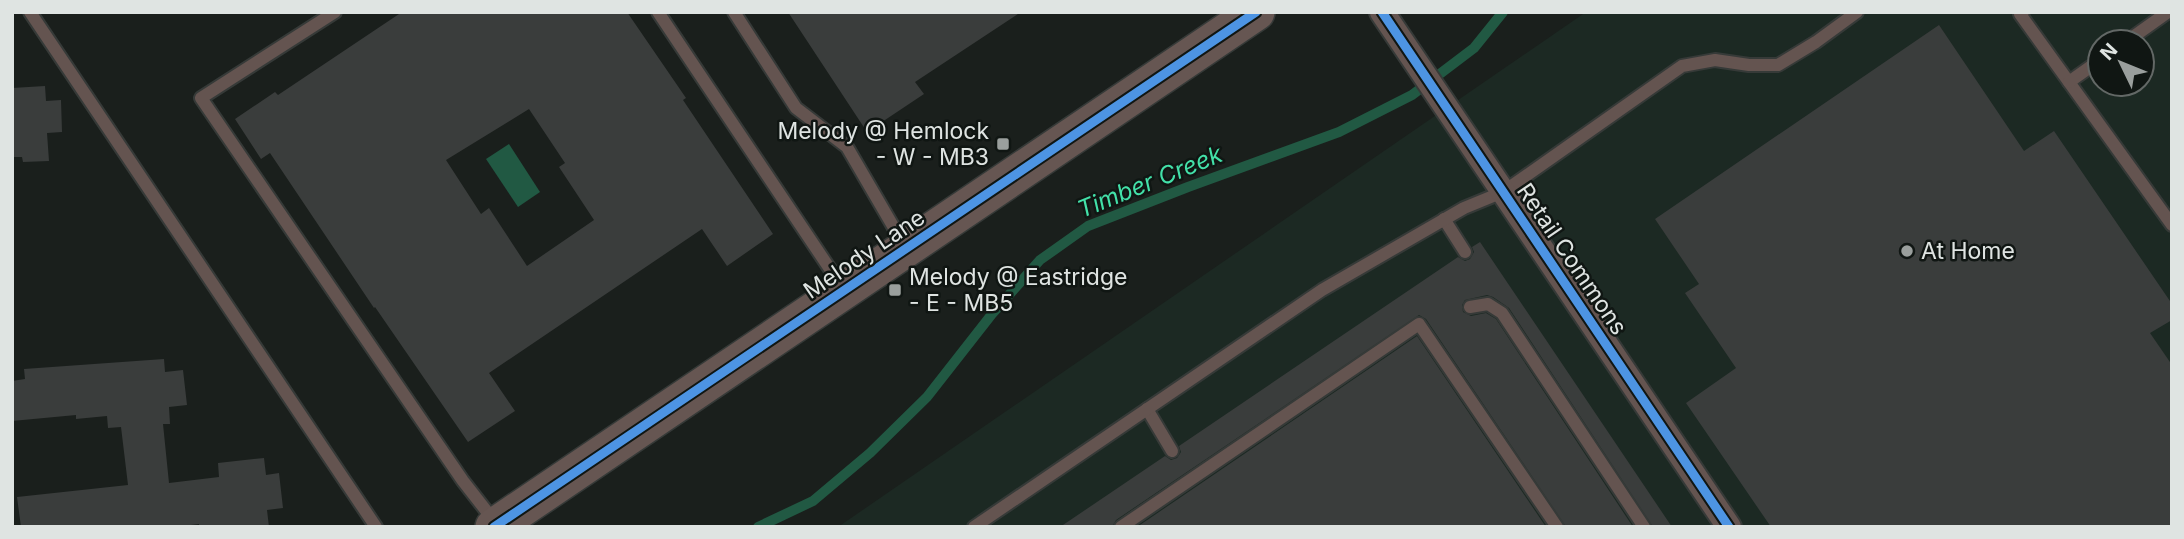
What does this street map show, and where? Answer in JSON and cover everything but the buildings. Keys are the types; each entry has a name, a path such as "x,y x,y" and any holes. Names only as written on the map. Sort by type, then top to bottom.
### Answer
{"street":[{"name":"Melody Lane","path":"497,526 1256,12"},
{"name":"Retail Commons","path":"1383,14 1729,527"}],"lane":[{"path":"30,12 376,527"},
{"path":"335,12 201,98 463,481 497,526"},
{"path":"658,12 844,290"},
{"path":"734,12 796,108 847,147 906,249"},
{"path":"974,527 1322,290 1464,208 1503,192 1682,66 1715,60 1749,65 1778,65 1857,12"},
{"path":"2146,28 2168,12"},
{"path":"2020,13 2172,225"},
{"path":"2069,82 2086,70"},
{"path":"1444,219 1465,252"},
{"path":"1470,307 1488,304 1502,313 1644,527"},
{"path":"1121,527 1419,324 1557,527"},
{"path":"1147,409 1172,450"}],"shaded area":[{"path":"1586,12 2172,12 2172,527 838,527"},
{"path":"509,144 540,192 518,207 486,159"}],"waterway":[{"name":"Timber Creek","path":"758,527 813,501 870,453 927,397 992,314 1040,260 1088,226 1339,132 1412,95 1474,48 1503,12"}],"cycle path":[{"path":"494,527 1256,12"},
{"path":"1382,12 1729,527"}],"place":[{"name":"Melody @ Hemlock - W - MB3","path":"1003,144"},
{"name":"At Home","path":"1907,251"},
{"name":"Melody @ Eastridge - E - MB5","path":"895,290"}]}
